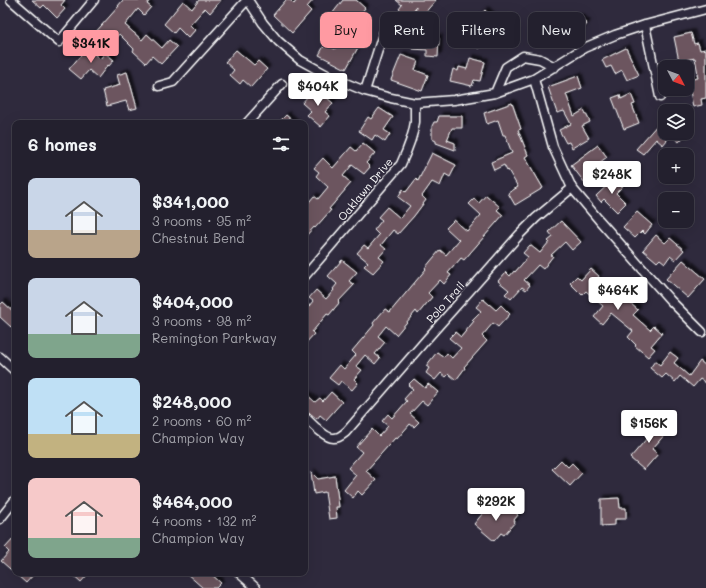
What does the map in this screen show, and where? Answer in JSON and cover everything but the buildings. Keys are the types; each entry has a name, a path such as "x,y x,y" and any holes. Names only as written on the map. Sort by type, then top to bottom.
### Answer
{"street":[{"path":"11,0 59,42 94,0"},
{"path":"159,86 173,82 248,0 270,32 300,60 331,78 365,91 415,103 454,100 495,93 534,80 584,48 615,35 645,25 706,9"},
{"path":"645,25 660,97"},
{"path":"365,91 380,44"},
{"path":"495,93 506,67 523,56 540,59 555,67"},
{"path":"534,80 553,147 572,188 670,300 702,332"},
{"path":"250,120 282,84"},
{"name":"Oaklawn Drive","path":"308,272 400,164 408,148 413,132 415,122 415,103"},
{"name":"Polo Trail","path":"308,420 327,436 333,438 340,437 346,432 425,340 520,234 536,218 572,188"},
{"path":"0,357 12,368"},
{"path":"0,519 12,504"},
{"path":"242,576 256,588"}]}
